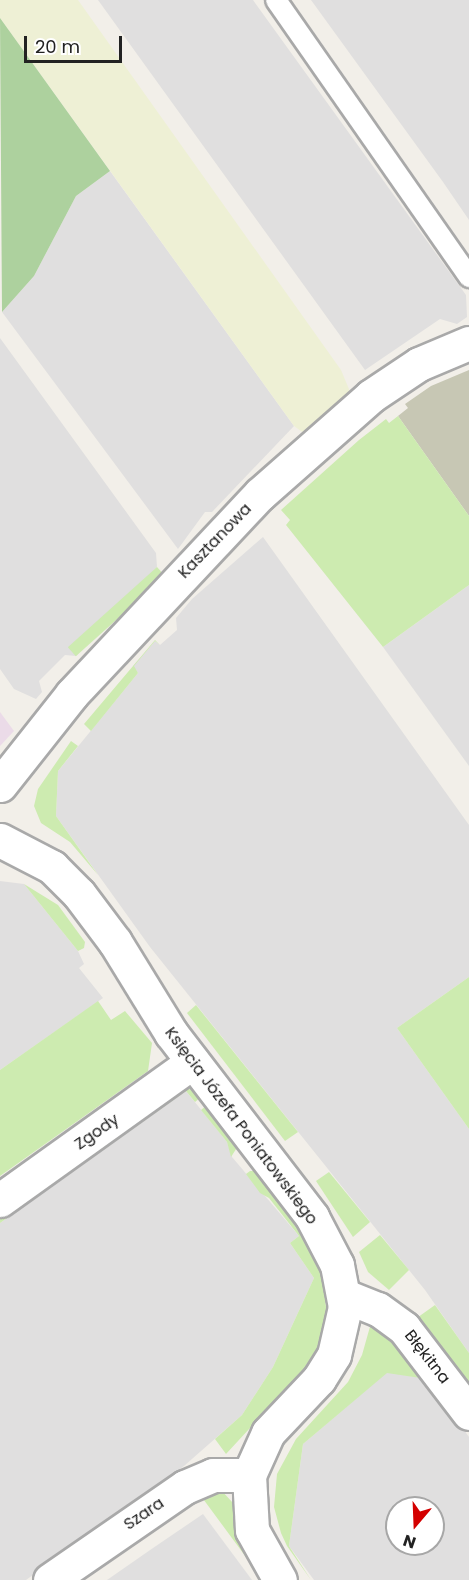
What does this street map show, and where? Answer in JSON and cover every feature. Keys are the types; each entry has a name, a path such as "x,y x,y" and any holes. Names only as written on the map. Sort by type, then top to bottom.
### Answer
{"street":[{"name":"Kasztanowa","path":"0,785 72,694 260,494 378,391 440,353 469,343"},
{"name":"Księcia Józefa Poniatowskiego","path":"0,840 52,867 70,882 115,942 157,1013 312,1217 333,1253 345,1296 342,1331 334,1355 320,1379 268,1433 249,1475 252,1530 280,1580"},
{"name":"Zgody","path":"0,1200 193,1062"},
{"name":"Błękitna","path":"345,1296 378,1309 404,1328 469,1413"},
{"name":"Szara","path":"50,1580 185,1487 213,1475 249,1475"}],"lane":[{"path":"276,0 469,277"}],"shaded area":[{"path":"0,0 78,0 341,370 351,394 305,434 294,426 0,18"},
{"path":"98,0 253,0 466,295 467,317 457,324 440,319 365,370"},
{"path":"311,0 469,0 469,220 443,182"},
{"path":"110,171 294,426 212,512 205,512 178,549 2,312 34,276 76,196"},
{"path":"0,338 156,553 157,567 76,656 65,655 39,681 42,692 36,699 14,689 0,669"},
{"path":"469,370 469,516 398,416 408,408 405,404 431,386"},
{"path":"263,537 469,825 469,977 397,1028 469,1129 469,1353 425,1290 150,947 56,816 58,771 138,673 133,666 155,641 160,645 177,630 176,618 192,599"},
{"path":"469,585 469,766 383,647"},
{"path":"0,712 14,731 0,746"},
{"path":"0,881 24,884 78,951 84,964 79,968 103,998 0,1070"},
{"path":"186,1091 227,1142 232,1157 299,1236 290,1243 314,1278 273,1367 242,1415 184,1466 26,1580 0,1580 0,1223"},
{"path":"387,1372 427,1379 469,1437 469,1580 314,1580 289,1546 303,1444"},
{"path":"203,1514 252,1580 107,1580 153,1548"}],"green space":[{"path":"0,18 110,171 76,196 34,276 2,312"},
{"path":"398,416 469,516 469,585 383,647 286,525 290,520 281,510 359,440 386,419 389,423"},
{"path":"157,567 165,576 76,656 68,647"},
{"path":"155,640 160,645 155,641 134,666 138,673 91,731 84,724"},
{"path":"71,741 78,746 58,771 56,816 98,875 70,842 41,823 34,806 38,789"},
{"path":"24,884 58,905 85,942 84,948 78,951"},
{"path":"469,977 469,1129 397,1028"},
{"path":"98,1001 111,1020 125,1011 152,1043 148,1071 0,1176 0,1070"},
{"path":"196,1005 298,1132 285,1141 187,1013"},
{"path":"184,1088 194,1090 201,1097 195,1102 186,1091 0,1223 0,1217"},
{"path":"207,1105 238,1146 231,1157 227,1142 201,1110"},
{"path":"250,1171 257,1171 314,1253 321,1269 327,1314 318,1350 300,1374 226,1454 215,1439 242,1415 273,1367 314,1278 290,1243 299,1236 269,1198 260,1193 246,1174"},
{"path":"329,1172 370,1222 353,1237 316,1181"},
{"path":"380,1235 409,1270 389,1290 368,1272 359,1252"},
{"path":"435,1305 469,1353 469,1396 414,1320"},
{"path":"373,1316 427,1379 387,1373 303,1444 289,1546 311,1580 287,1546 281,1533 274,1507 277,1474 296,1439 348,1382 362,1355"},
{"path":"221,1490 233,1503 245,1551 254,1568 198,1492"}]}
